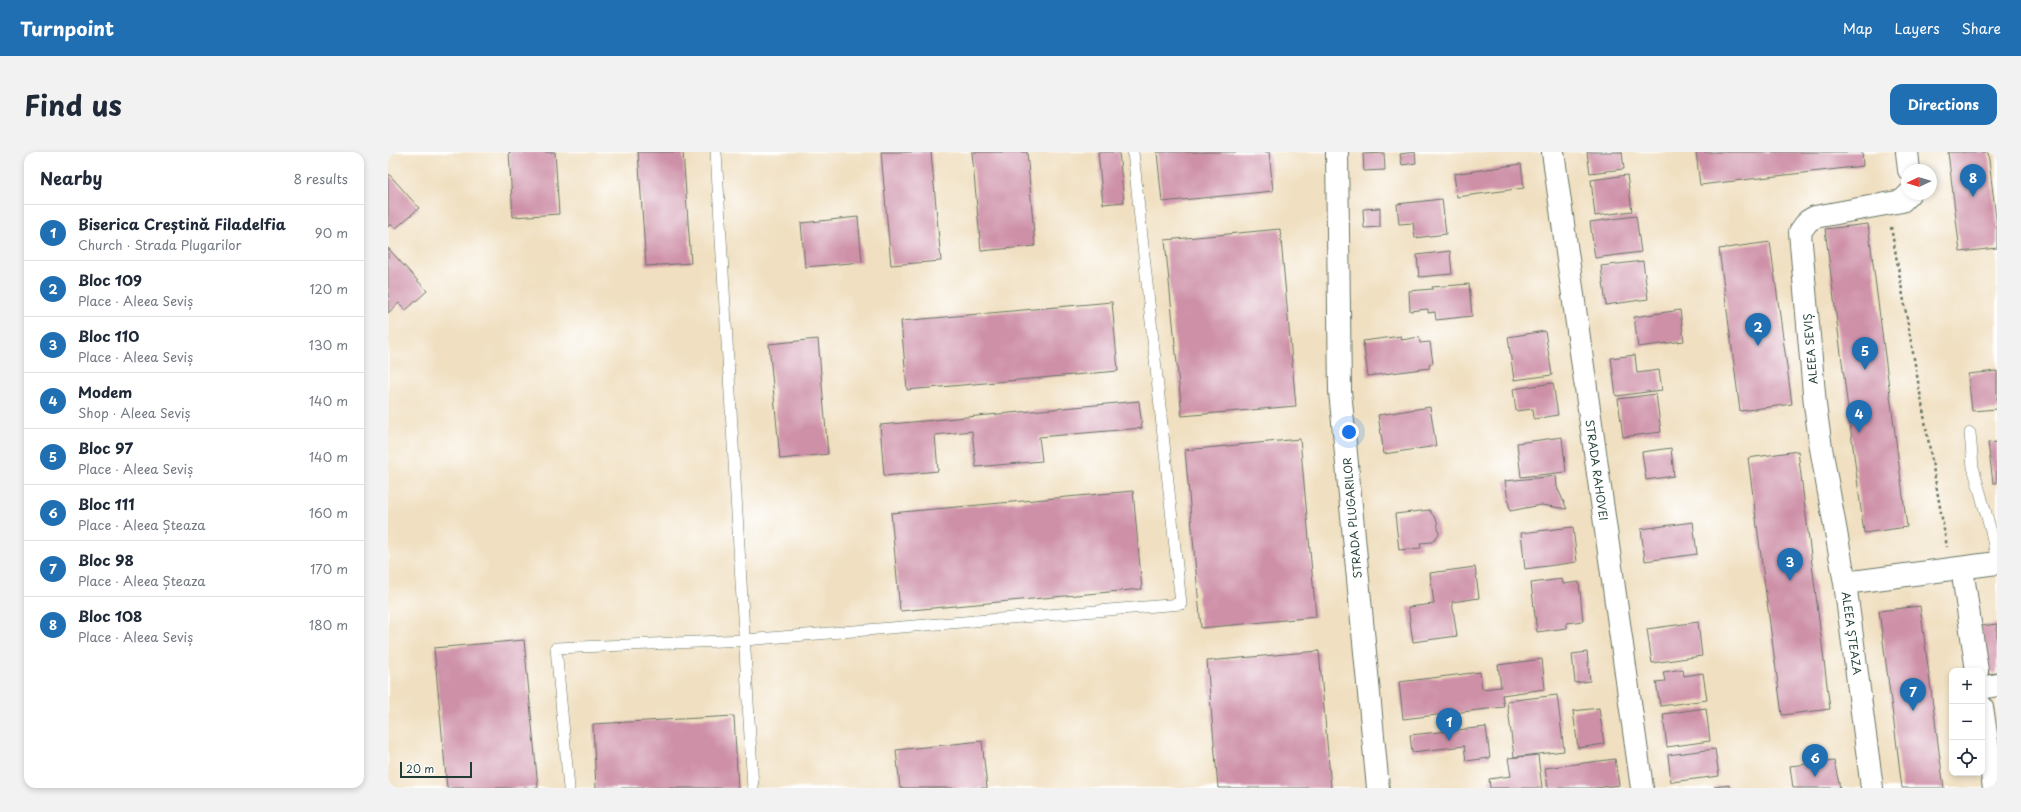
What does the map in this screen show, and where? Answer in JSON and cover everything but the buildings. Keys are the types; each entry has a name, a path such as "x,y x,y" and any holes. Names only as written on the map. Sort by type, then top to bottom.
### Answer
{"street":[{"name":"STRADA PLUGARILOR","path":"1337,152 1340,391 1378,788"},
{"name":"STRADA RAHOVEI","path":"1553,152 1642,788"},
{"path":"1907,152 1908,164"},
{"name":"ALEEA SEVIȘ","path":"1845,583 1820,448 1800,232 1808,221 1815,217 1903,200"},
{"name":"ALEEA ȘTEAZA","path":"1872,788 1845,583 1997,563"},
{"path":"1956,568 1976,668"},
{"path":"1985,688 1997,686"},
{"path":"1985,726 1994,788"}],"lane":[{"path":"716,152 753,788"},
{"path":"569,788 556,648 745,640 1181,604 1133,152"},
{"path":"1970,433 1973,467 1992,535 1997,563"}],"path":[{"path":"1887,203 1956,568"}],"place":[{"name":"Bloc 108","path":"1973,197"},
{"name":"Bloc 109","path":"1758,346"},
{"name":"Bloc 97","path":"1865,370"},
{"name":"Modem","path":"1859,433"},
{"name":"Bloc 110","path":"1790,581"},
{"name":"Bloc 98","path":"1913,711"},
{"name":"Biserica Creștină Filadelfia","path":"1449,741"},
{"name":"Bloc 111","path":"1815,777"}]}
